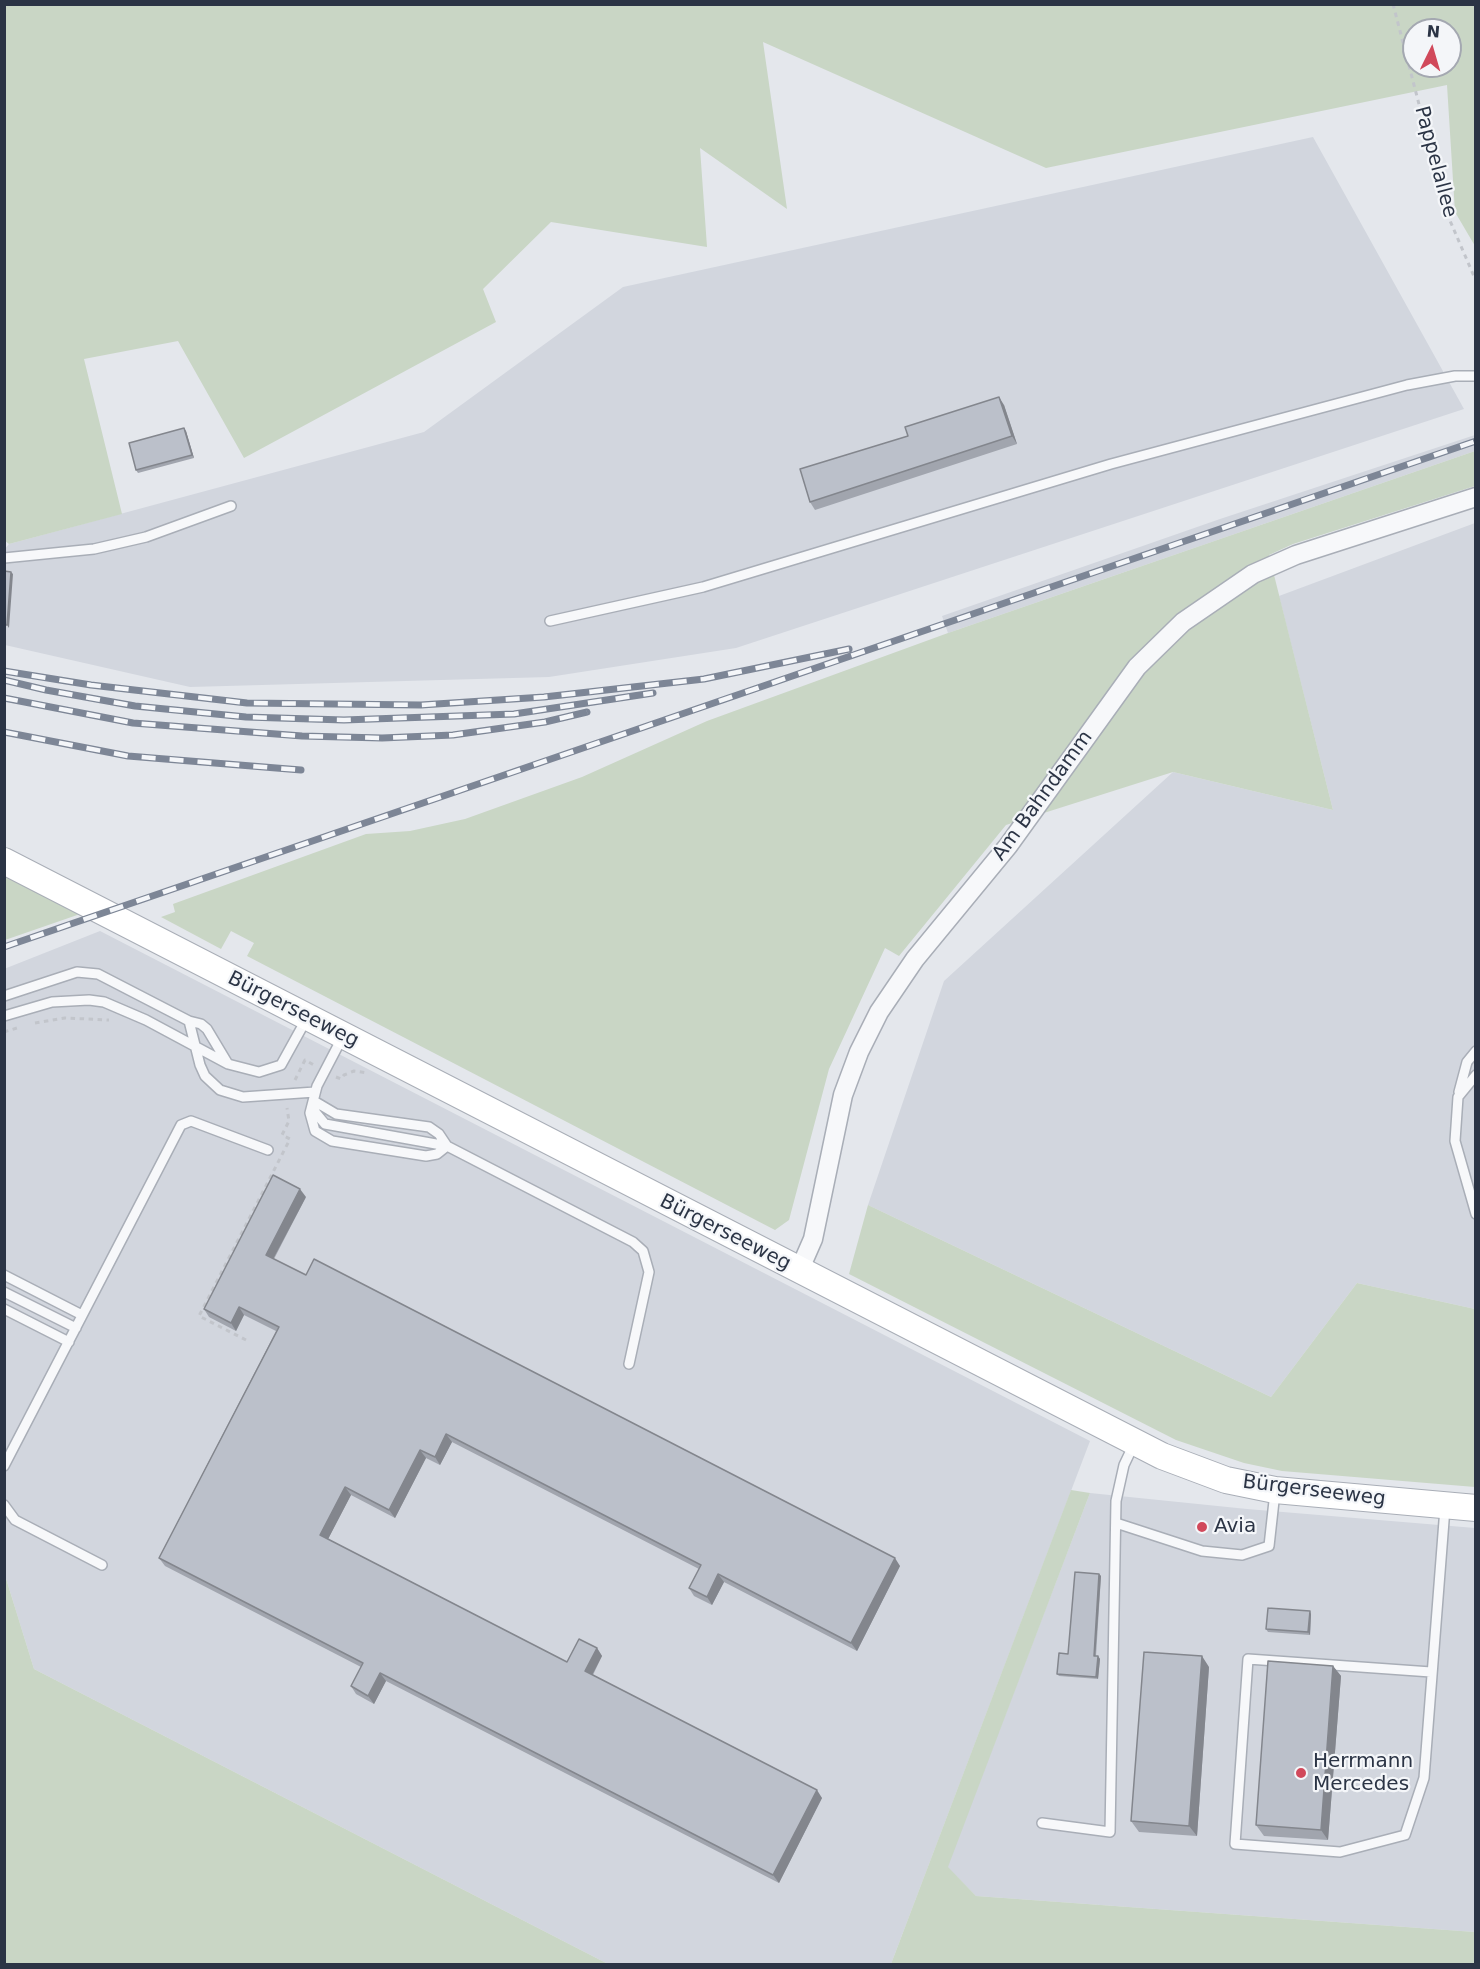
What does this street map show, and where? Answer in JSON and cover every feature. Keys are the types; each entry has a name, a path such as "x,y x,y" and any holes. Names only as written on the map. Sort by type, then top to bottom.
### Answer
{"street":[{"name":"Am Bahndamm","path":"800,1271 813,1239 843,1095 859,1052 879,1012 915,959 1008,846 1137,668 1183,622 1253,574 1296,555 1476,497"},
{"name":"Bürgerseeweg","path":"4,861 800,1271 1135,1442 1194,1469 1226,1480 1275,1490 1476,1508"}],"lane":[{"path":"550,621 703,587 1111,464 1407,384 1455,376 1476,376"},
{"path":"4,558 94,549 135,540 231,506"},
{"path":"4,996 77,972 91,972 189,1021 201,1024 207,1029 228,1064"},
{"path":"4,1016 52,1002 72,1000 104,1002 146,1020 228,1064 259,1072 281,1065 307,1018"},
{"path":"189,1021 206,1076 220,1090 243,1097 287,1095 314,1097 336,1114 429,1127 439,1134 447,1146"},
{"path":"342,1036 314,1097 310,1122 322,1138 426,1156 437,1154 447,1146"},
{"path":"1476,1051 1467,1062 1458,1097 1455,1141 1476,1214"},
{"path":"1458,1097 1476,1075"},
{"path":"314,1097 319,1118 334,1128 447,1146 633,1242 643,1251 647,1261 648,1286 629,1364"},
{"path":"4,1466 182,1125 191,1121 268,1150"},
{"path":"4,1275 82,1315"},
{"path":"4,1292 76,1329"},
{"path":"4,1309 69,1342"},
{"path":"1042,1823 1110,1832 1116,1501 1124,1465 1135,1442"},
{"path":"1116,1523 1202,1551 1242,1555 1269,1546 1275,1490"},
{"path":"4,1505 15,1520 102,1565"},
{"path":"1431,1672 1248,1659 1235,1844 1340,1852 1406,1835 1424,1779 1445,1505"}],"path":[{"name":"Pappelallee","path":"1393,4 1448,216 1476,282"},
{"path":"31,1024 65,1018 92,1017 112,1021"},
{"path":"4,1032 25,1025"},
{"path":"246,1340 199,1316 290,1139 282,1135 289,1120 287,1095 305,1060 341,1079 354,1071 376,1075"},
{"path":"278,1107 287,1108"},
{"path":"223,1269 232,1274"}],"shaded area":[{"path":"1313,137 1464,409 736,648 549,677 190,687 5,645 4,550 9,544 424,432 623,287"},
{"path":"1475,435 1475,451 948,633 942,616 1220,519"},
{"path":"1475,523 1475,1309 1357,1283 1271,1397 868,1205 944,981 1173,772 1333,810 1279,596"},
{"path":"100,931 1090,1441 891,1964 608,1964 34,1669 4,1572 4,969"},
{"path":"1090,1493 1475,1528 1475,1932 976,1896 947,1867"}],"green space":[{"path":"4,5 1475,5 1475,246 1455,212 1447,85 1046,168 763,42 787,209 700,148 707,247 551,222 483,289 496,322 244,458 178,341 84,359 122,514 9,544 4,540"},
{"path":"1475,451 1475,486 1293,544 1269,555 1333,810 1173,772 1006,825 899,956 885,948 829,1069 789,1220 775,1230 247,956 254,943 231,931 221,949 161,917 175,912 173,904 366,834 410,831 465,819 582,777 707,721 948,633"},
{"path":"5,872 83,913 5,940"},
{"path":"868,1205 1271,1397 1357,1283 1475,1309 1475,1487 1282,1471 1244,1463 1176,1440 849,1274"},
{"path":"1071,1490 1090,1493 948,1867 976,1896 1475,1932 1475,1964 891,1964"},
{"path":"4,1572 34,1669 608,1964 5,1964"}],"building":[{"path":"999,397 1012,436 810,502 800,469 908,436 905,427"},
{"path":"184,428 192,455 136,470 129,443"},
{"path":"4,571 11,572 7,625 4,625"},
{"path":"273,1175 300,1189 266,1255 306,1275 314,1259 895,1558 851,1643 718,1574 707,1597 689,1588 701,1565 446,1434 435,1457 420,1450 389,1510 345,1487 320,1535 567,1662 579,1639 597,1648 585,1671 817,1790 773,1875 380,1673 368,1696 351,1686 363,1663 159,1558 279,1327 239,1307 231,1323 204,1309"},
{"path":"1075,1572 1099,1574 1094,1656 1098,1656 1096,1677 1057,1674 1059,1653 1068,1654"},
{"path":"1268,1608 1310,1611 1308,1632 1266,1629"},
{"path":"1144,1652 1202,1656 1189,1826 1131,1821"},
{"name":"Herrmann Mercedes","path":"1268,1661 1333,1666 1321,1830 1256,1825"}],"railway":[{"path":"4,947 1476,441"},
{"path":"4,671 91,685 247,703 421,705 544,697 704,679 849,649"},
{"path":"4,680 135,706 246,717 344,720 514,714 653,693"},
{"path":"4,698 133,723 302,736 382,738 453,735 545,722 587,712"},
{"path":"4,732 128,756 301,770"}],"place":[{"name":"Avia","path":"1202,1527"},
{"name":"Herrmann Mercedes","path":"1301,1773"}]}
